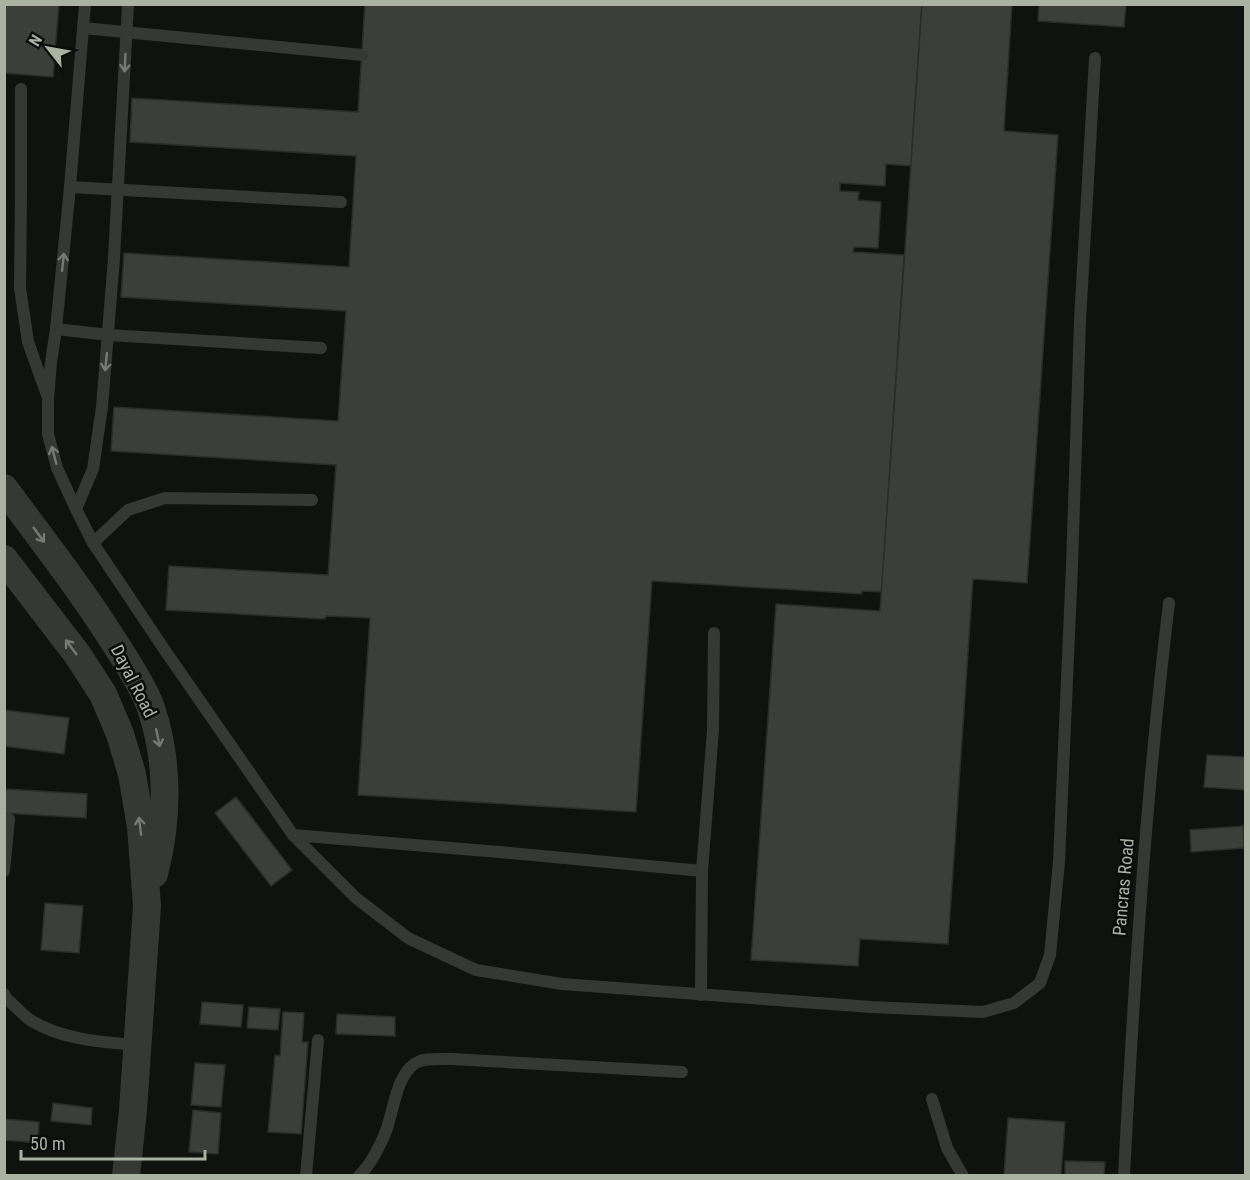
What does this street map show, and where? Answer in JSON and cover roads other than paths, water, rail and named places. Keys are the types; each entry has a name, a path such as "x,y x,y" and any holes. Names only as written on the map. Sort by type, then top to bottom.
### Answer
{"street":[{"name":"Dayal Road","path":"4,488 105,626 150,706 160,742 165,793 161,849 147,906"},
{"name":"Dayal Road","path":"4,559 77,654 103,694 120,734 132,774 141,827 147,906 138,1045 126,1176"}],"lane":[{"path":"85,4 70,187 51,362 48,434 57,468 93,543 293,835 356,898 408,938 476,970 562,984 871,1007 982,1012 1014,1003 1040,983 1050,955 1059,862 1080,320 1095,58"},
{"path":"76,510 93,469 102,407 114,258 128,4"},
{"path":"83,28 362,55"},
{"path":"21,89 20,288 28,342 48,399"},
{"path":"70,187 341,202"},
{"path":"56,329 109,335 321,348"},
{"path":"93,543 128,510 165,498 312,500"},
{"name":"Pancras Road","path":"1124,1176 1137,934 1159,686 1169,603"},
{"path":"701,995 702,871 712,730 714,633"},
{"path":"4,871 9,819"},
{"path":"293,835 702,871"},
{"path":"4,994 30,1019 57,1033 88,1041 138,1045"},
{"path":"306,1176 318,1040"},
{"path":"359,1176 372,1158 386,1131 401,1080 409,1068 420,1061 452,1059 682,1072"},
{"path":"932,1099 947,1148 963,1176"}]}
